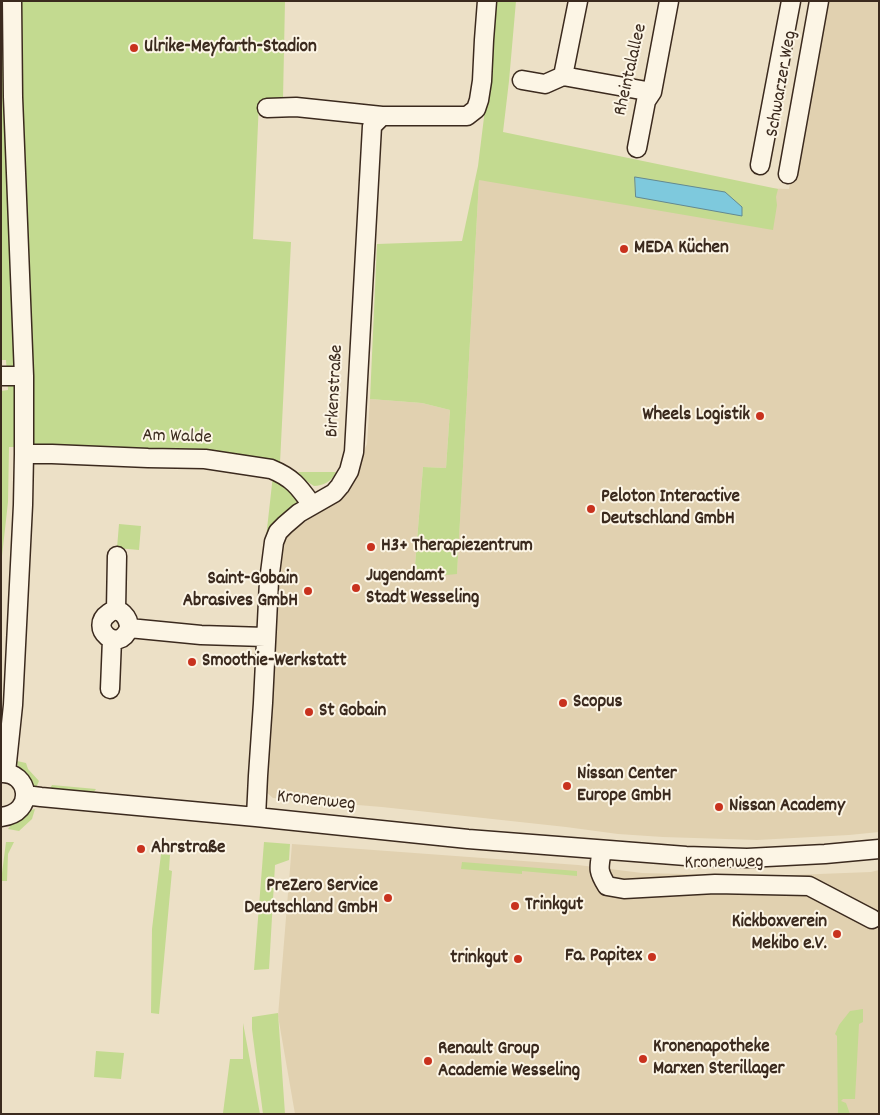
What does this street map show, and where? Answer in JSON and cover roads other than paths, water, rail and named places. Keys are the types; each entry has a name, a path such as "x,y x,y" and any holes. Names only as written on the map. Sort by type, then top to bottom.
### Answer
{"street":[{"path":"1,817 16,813 24,802 25,795 24,787 20,780 14,775 4,772 13,705 24,454 24,376 13,97 12,1"},
{"path":"267,108 296,107 382,116 467,116 476,109 479,100 487,1"},
{"path":"563,76 578,1"},
{"name":"Rheintalallee","path":"637,148 646,100 652,92 669,1"},
{"path":"760,165 791,1"},
{"name":"Schwarzer Weg","path":"788,174 819,1"},
{"path":"522,80 545,84 563,76 652,92"},
{"name":"Birkenstraße","path":"256,816 269,582 274,542 278,532 285,525 312,505 334,493 348,471 354,452 372,126 382,116"},
{"path":"1,376 24,376"},
{"name":"Am Walde","path":"24,454 205,459 271,469 296,483 312,505"},
{"path":"116,610 117,556"},
{"path":"116,610 127,617 129,628 123,637 112,639 108,638 102,631 101,623 106,615 116,610"},
{"path":"129,628 201,635 266,637"},
{"path":"110,689 112,639"},
{"name":"Kronenweg","path":"25,795 256,816 468,839 686,856 747,858 879,849"},
{"name":"Kronenweg","path":"602,850 599,864 600,874 607,886 624,889 716,884 809,886 872,919"}],"water":[{"path":"635,177 725,192 742,207 742,216 636,197"}],"place":[{"name":"Ulrike-Meyfarth-Stadion","path":"134,48"},
{"name":"MEDA Küchen","path":"624,249"},
{"name":"Wheels Logistik","path":"760,416"},
{"name":"Peloton Interactive Deutschland GmbH","path":"591,509"},
{"name":"H3+ Therapiezentrum","path":"371,547"},
{"name":"Jugendamt Stadt Wesseling","path":"356,588"},
{"name":"Saint-Gobain Abrasives GmbH","path":"308,591"},
{"name":"Smoothie-Werkstatt","path":"192,662"},
{"name":"Scopus","path":"563,703"},
{"name":"St Gobain","path":"309,712"},
{"name":"Nissan Center Europe GmbH","path":"567,786"},
{"name":"Nissan Academy","path":"719,807"},
{"name":"Ahrstraße","path":"141,849"},
{"name":"PreZero Service Deutschland GmbH","path":"388,898"},
{"name":"Trinkgut","path":"515,906"},
{"name":"Kickboxverein Mekibo e.V.","path":"837,934"},
{"name":"Fa. Papitex","path":"652,957"},
{"name":"trinkgut","path":"518,959"},
{"name":"Kronenapotheke Marxen Sterillager","path":"643,1059"},
{"name":"Renault Group Academie Wesseling","path":"428,1061"}]}
